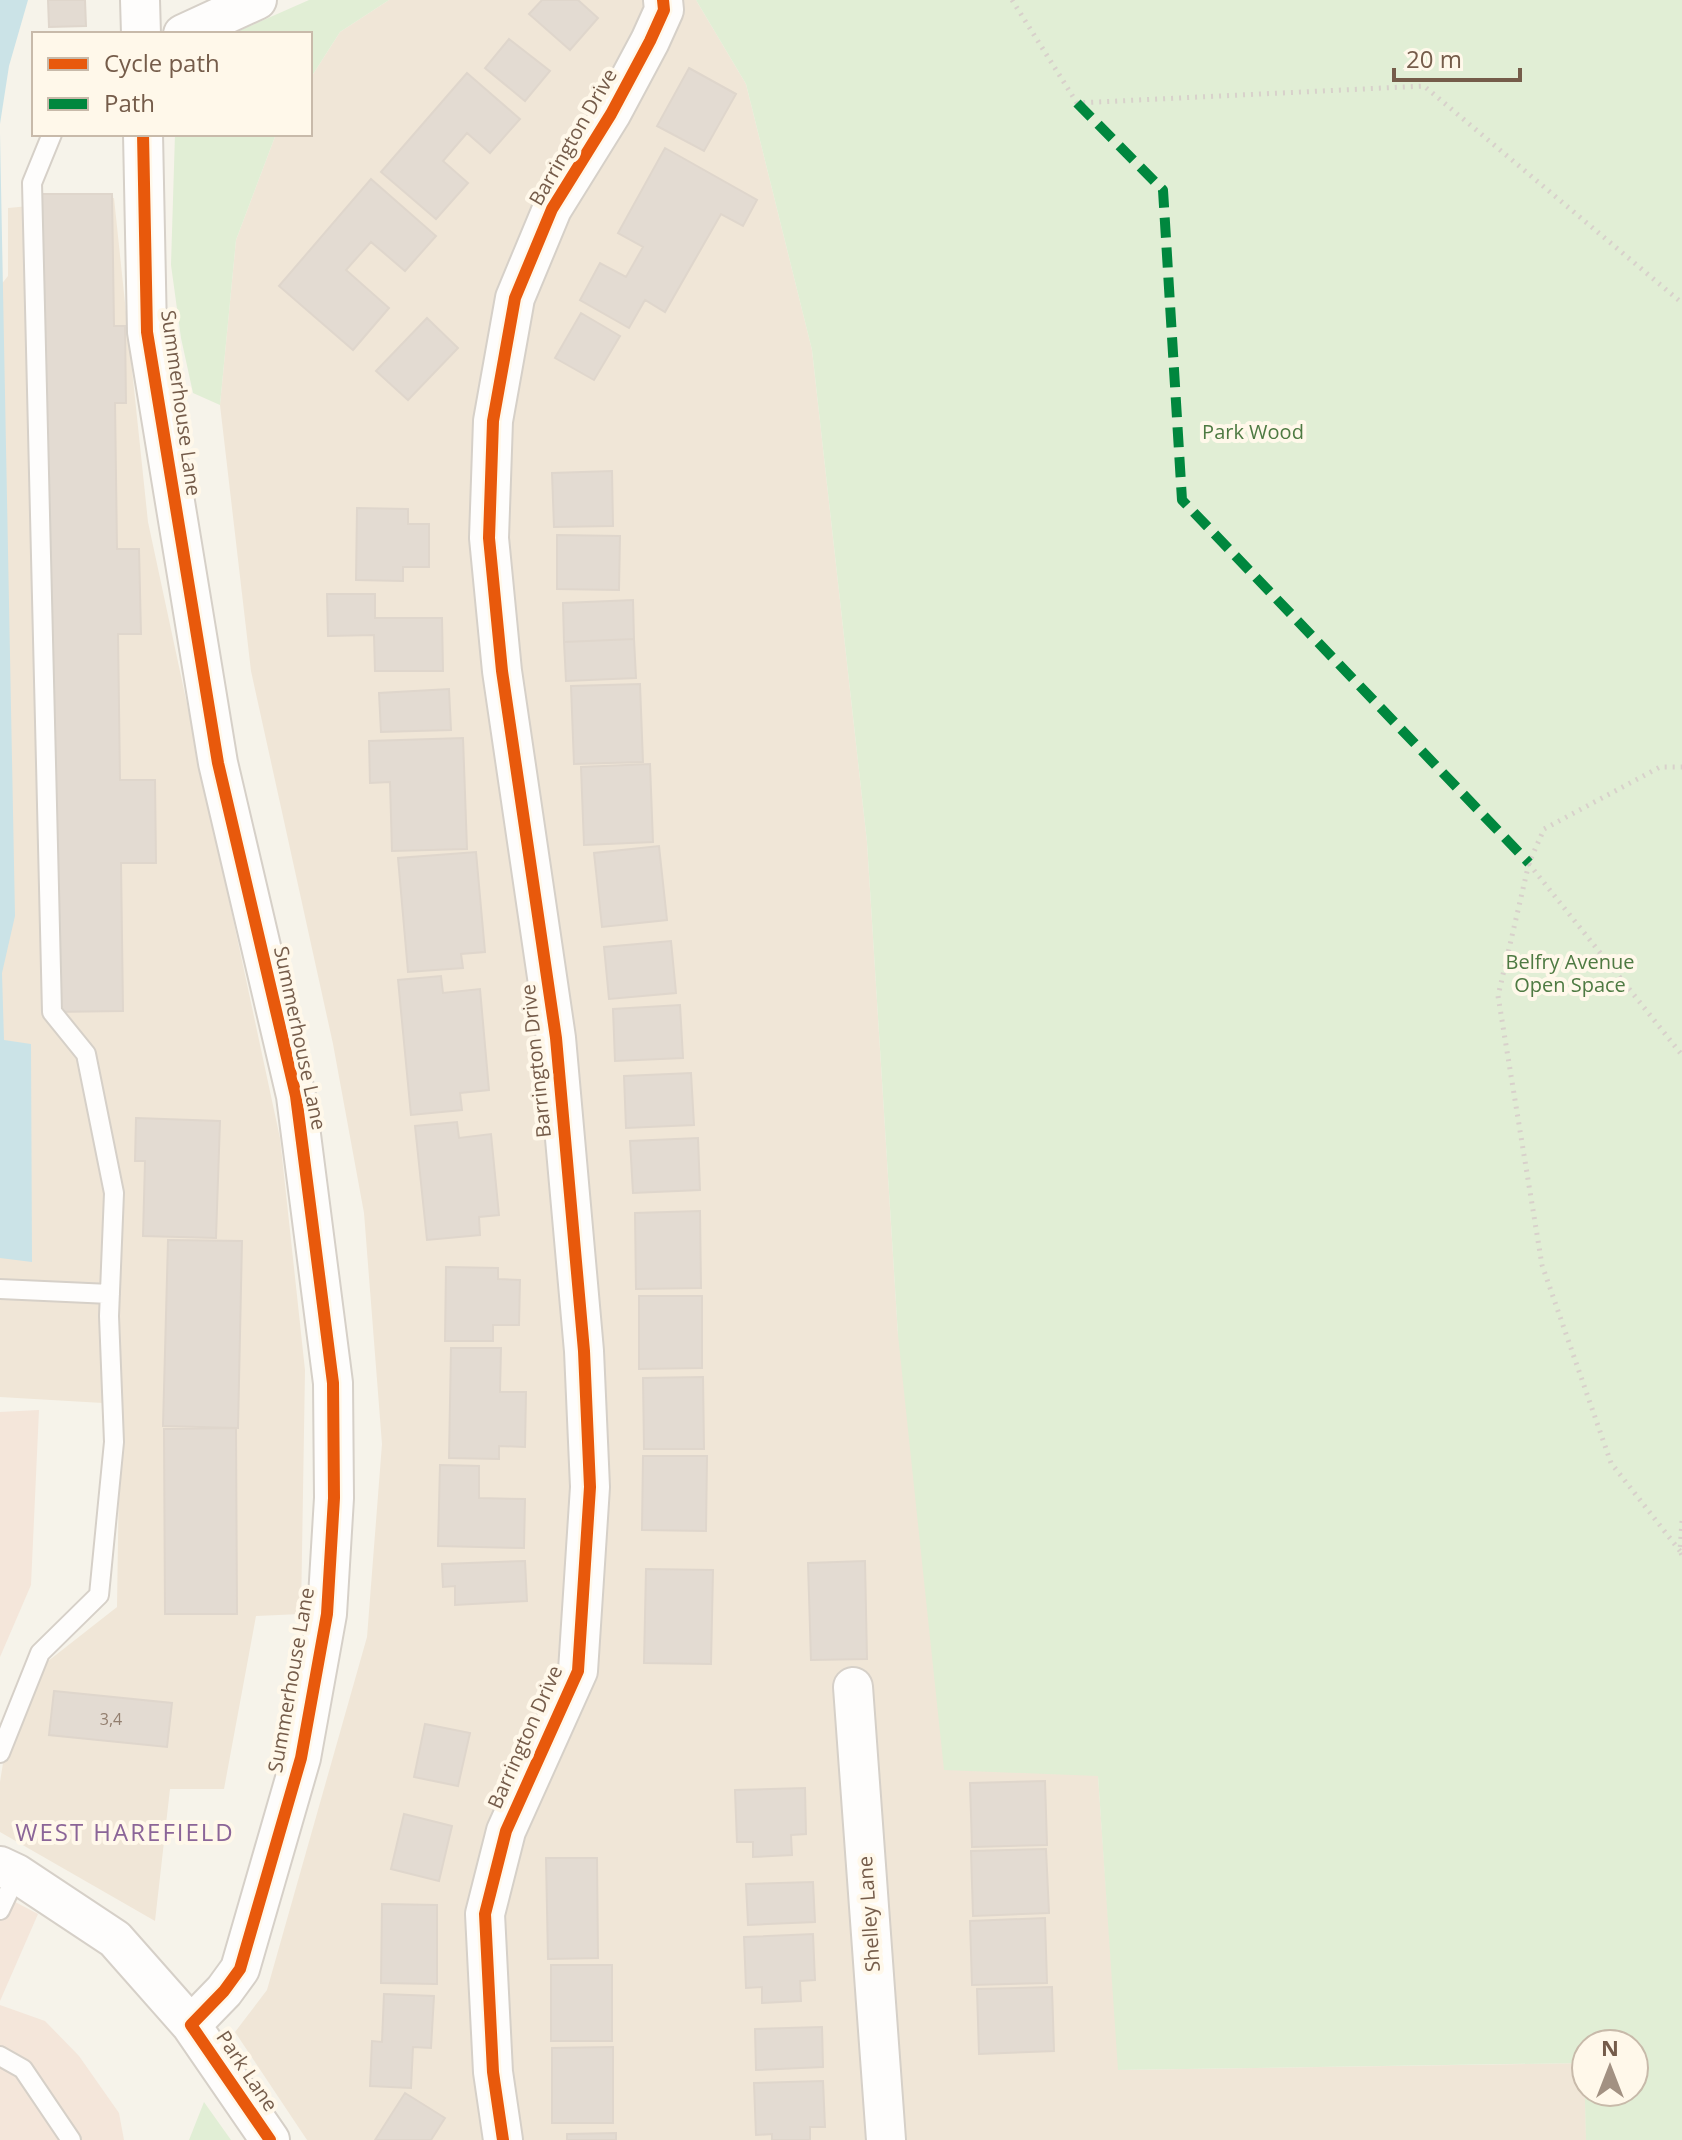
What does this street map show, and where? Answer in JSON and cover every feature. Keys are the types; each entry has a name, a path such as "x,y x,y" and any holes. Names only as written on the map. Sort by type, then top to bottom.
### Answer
{"street":[{"path":"140,0 141,32"},
{"path":"187,32 257,0"},
{"name":"Barrington Drive","path":"503,2140 493,2072 485,1914 506,1831 578,1671 590,1487 584,1351 556,1038 502,671 489,538 493,421 515,298 552,209 611,114 650,41 664,10 663,0"},
{"name":"Summerhouse Lane","path":"143,136 147,332 218,763 296,1096 333,1383 334,1498 327,1614 301,1758 240,1969 217,1999 191,2025"},
{"name":"Shelley Lane","path":"853,1687 886,2140"},
{"name":"Park Lane","path":"9,1870 115,1939 191,2025 270,2140"}],"lane":[{"path":"0,1753 40,1653 99,1595 114,1442 110,1294 114,1193 86,1054 52,1012 32,183 51,136"},
{"path":"0,1289 110,1294"},
{"path":"0,1910 9,1870"},
{"path":"0,2056 23,2069 71,2140"}],"path":[{"path":"1012,0 1077,103 1424,86 1682,303"},
{"path":"1681,1553 1611,1463 1542,1265 1498,996 1529,863 1544,829 1660,767 1682,767"},
{"path":"1529,863 1682,1055"},
{"path":"1681,1553 1682,1521"}],"shaded area":[{"path":"389,0 696,0 746,84 812,350 867,842 898,1335 1098,1776 1119,2070 1570,2063 1570,2108 1586,2108 1586,2140 307,2140 235,2032 267,1990 367,1637 382,1444 364,1213 333,1044 251,671 220,405 236,240 275,136 312,136 312,76 340,32"},
{"path":"114,198 148,522 280,1138 305,1370 301,1614 256,1616 224,1789 170,1789 155,1921 0,1832 0,1782 15,1687 117,1607 120,1404 0,1397 0,286 8,276 8,208"},
{"path":"39,1410 31,1585 0,1657 0,1412"},
{"path":"0,1894 38,1914 0,2001"},
{"path":"0,2005 45,2021 79,2056 119,2113 124,2140 0,2140"}],"green space":[{"path":"309,0 389,0 340,32 312,76 312,32 237,32"},
{"name":"Park Wood","path":"696,0 1682,0 1682,2140 1586,2140 1585,2108 1650,2108 1650,2028 1570,2028 1570,2063 1118,2070 1098,1776 944,1770 898,1335 867,842 812,350 746,84"},
{"path":"175,136 275,136 236,240 220,405 193,393 181,338 171,265"},
{"path":"204,2102 231,2140 189,2140"}],"water":[{"path":"0,0 28,0 9,66 0,124"},
{"path":"0,133 15,916 2,973 4,1040 31,1044 32,1262 0,1258"}],"building":[{"path":"48,0 85,0 86,26 49,27"},
{"path":"542,0 578,0 598,18 570,50 529,14"},
{"path":"509,39 550,71 525,101 485,68"},
{"path":"689,68 736,94 704,151 657,126"},
{"path":"467,73 520,119 490,153 467,133 443,161 468,183 436,219 381,172"},
{"path":"665,148 757,200 743,226 721,214 665,312 645,300 629,328 580,300 600,263 626,277 643,247 618,233"},
{"path":"371,179 436,236 405,271 371,242 346,270 389,308 353,350 279,286"},
{"path":"41,194 112,194 114,326 125,326 126,403 115,403 117,549 139,549 141,634 118,634 120,780 155,780 156,863 121,863 123,1011 52,1012"},
{"path":"581,313 620,336 594,380 555,358"},
{"path":"427,318 458,348 408,400 376,371"},
{"path":"612,471 613,526 554,527 552,473"},
{"path":"357,508 408,509 408,524 429,524 429,567 403,567 403,581 356,580"},
{"path":"557,535 620,536 619,590 557,589"},
{"path":"327,594 375,594 375,618 442,618 443,671 375,671 374,635 328,636"},
{"path":"633,600 634,639 564,642 563,603"},
{"path":"634,639 636,678 566,681 564,642"},
{"path":"640,684 643,762 574,764 571,686"},
{"path":"449,689 451,730 381,732 379,693"},
{"path":"463,738 467,849 392,851 390,782 370,783 369,741"},
{"path":"650,764 653,842 584,845 581,767"},
{"path":"659,846 667,920 602,927 594,853"},
{"path":"476,852 485,952 461,954 463,968 408,972 398,858"},
{"path":"671,941 676,993 609,999 604,947"},
{"path":"441,976 443,993 480,989 489,1090 460,1093 462,1110 411,1115 398,980"},
{"path":"680,1005 683,1058 615,1061 613,1009"},
{"path":"691,1073 694,1125 626,1128 624,1076"},
{"path":"136,1118 220,1121 216,1238 143,1236 145,1161 135,1161"},
{"path":"457,1122 459,1138 491,1134 499,1215 479,1217 480,1235 427,1240 415,1126"},
{"path":"698,1138 700,1190 633,1193 630,1141"},
{"path":"700,1211 701,1288 636,1289 635,1213"},
{"path":"168,1240 242,1241 238,1428 163,1426"},
{"path":"446,1267 498,1268 498,1279 520,1280 519,1325 493,1325 493,1341 445,1341"},
{"path":"639,1296 702,1296 702,1368 639,1369"},
{"path":"451,1348 501,1348 500,1392 526,1392 525,1447 499,1446 499,1459 449,1458"},
{"path":"703,1377 704,1449 644,1449 643,1378"},
{"path":"236,1428 237,1614 165,1614 164,1429"},
{"path":"643,1456 707,1456 706,1531 642,1530"},
{"path":"440,1465 479,1466 479,1498 525,1499 524,1548 438,1546"},
{"path":"525,1561 527,1601 455,1605 455,1586 443,1587 442,1564"},
{"path":"865,1561 867,1659 811,1660 808,1563"},
{"path":"646,1569 713,1570 711,1664 644,1663"},
{"path":"54,1691 172,1703 167,1747 49,1735"},
{"path":"425,1724 470,1733 458,1786 414,1777"},
{"path":"1045,1781 1047,1845 972,1847 970,1783"},
{"path":"805,1788 806,1834 791,1835 792,1855 753,1857 753,1842 737,1842 735,1790"},
{"path":"404,1814 452,1826 439,1881 391,1869"},
{"path":"1046,1849 1049,1913 973,1916 971,1851"},
{"path":"546,1858 597,1858 598,1958 548,1959"},
{"path":"813,1882 815,1922 748,1925 746,1884"},
{"path":"382,1904 437,1905 437,1984 381,1983"},
{"path":"1045,1918 1047,1983 972,1985 970,1921"},
{"path":"813,1934 815,1980 800,1981 801,2001 762,2003 762,1987 746,1988 744,1937"},
{"path":"551,1965 612,1965 612,2041 551,2041"},
{"path":"1052,1987 1054,2051 979,2054 977,1989"},
{"path":"384,1994 434,1996 431,2048 413,2047 411,2088 370,2086 372,2041 382,2042"},
{"path":"822,2027 823,2067 756,2070 755,2029"},
{"path":"613,2047 613,2123 552,2123 552,2048"},
{"path":"823,2081 825,2127 810,2127 810,2140 772,2140 772,2134 756,2135 754,2083"},
{"path":"405,2093 445,2118 431,2140 375,2140"},
{"path":"616,2133 616,2140 567,2140 567,2134"}],"marked path":[{"path":"1077,103 1163,190 1182,500 1529,863"}],"cycle path":[{"path":"503,2140 493,2072 485,1914 506,1831 578,1671 590,1487 584,1351 556,1038 502,671 489,538 493,421 515,298 552,209 611,114 650,41 664,10 663,0"},
{"path":"143,136 147,332 218,763 296,1096 333,1383 334,1498 327,1614 301,1758 240,1969 224,1991 191,2025 270,2140"}],"district":[{"name":"WEST HAREFIELD","path":"125,1833"}],"park label":[{"name":"Belfry Avenue Open Space","path":"1570,974"}]}
